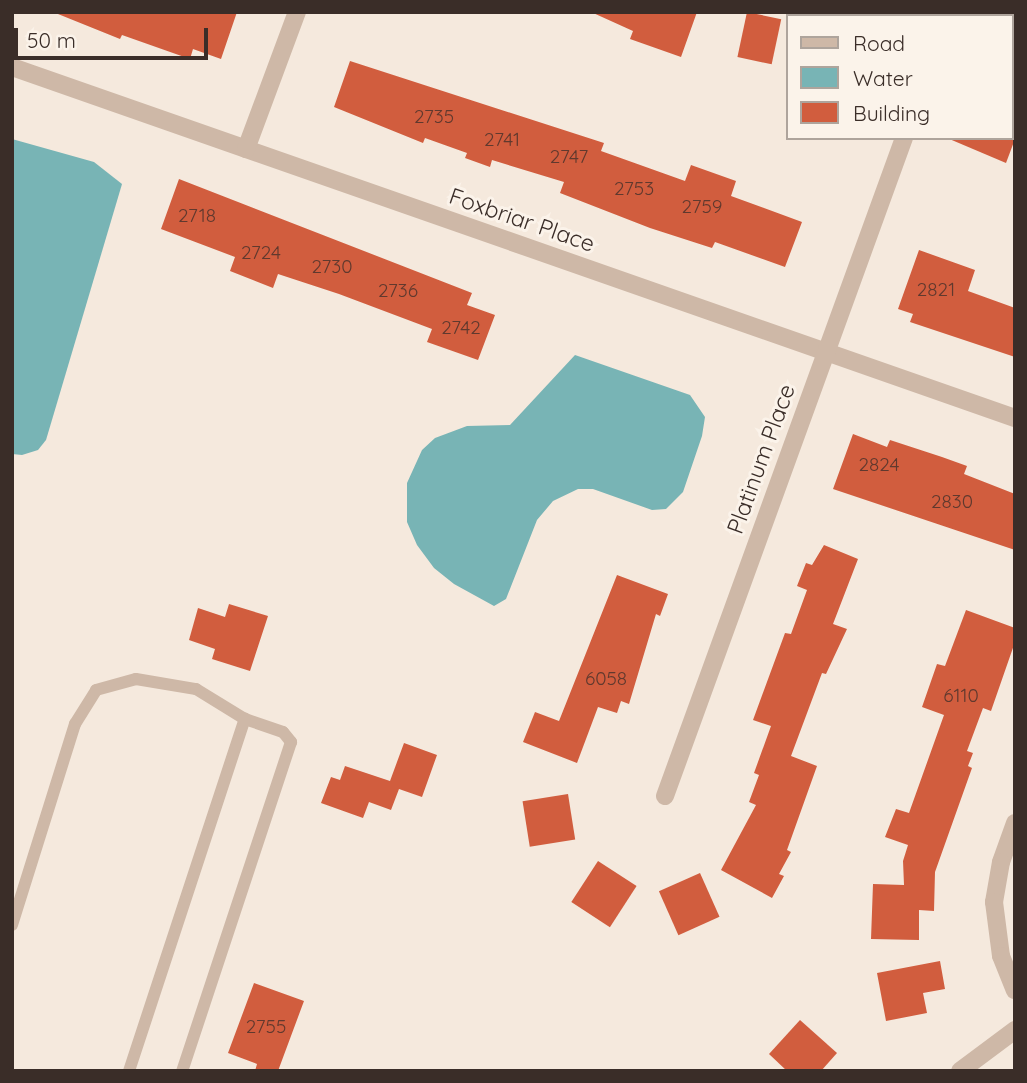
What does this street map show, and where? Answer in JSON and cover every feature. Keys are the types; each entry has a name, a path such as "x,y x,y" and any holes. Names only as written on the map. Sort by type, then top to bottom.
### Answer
{"street":[{"path":"246,149 297,12"},
{"name":"Foxbriar Place","path":"12,67 1015,418"},
{"name":"Platinum Place","path":"665,796 903,140"},
{"path":"1015,823 1001,862 994,902 1001,956 1015,990"},
{"path":"960,1071 1015,1030"}],"lane":[{"path":"12,925 75,724 96,690 136,679 196,689 245,719 283,732 291,742 182,1071"},
{"path":"130,1071 245,719"}],"water":[{"path":"12,139 94,162 122,184 46,440 38,450 22,455 12,454"},
{"path":"575,355 690,395 705,417 702,436 683,492 666,509 652,510 593,489 578,489 553,501 537,520 506,599 494,606 454,584 434,568 417,545 407,522 407,483 422,450 435,438 467,426 510,425"}],"building":[{"path":"53,12 237,12 221,59 193,49 190,59 122,35 120,39"},
{"path":"591,12 697,12 681,57 630,39 633,31"},
{"path":"747,12 781,19 772,64 737,57"},
{"path":"350,61 604,143 601,151 685,181 691,165 736,181 731,196 802,222 785,267 715,242 712,248 650,228 560,193 564,182 492,160 490,167 465,158 467,153 425,138 423,143 334,107"},
{"path":"1015,138 1006,163 952,140"},
{"path":"179,179 472,293 467,305 495,315 478,360 427,342 432,329 339,294 278,274 273,288 230,271 235,257 161,229"},
{"path":"919,250 975,270 968,291 1015,308 1015,357 910,322 913,314 898,309"},
{"path":"853,434 887,447 890,440 967,466 964,474 1015,494 1015,550 833,489"},
{"path":"824,545 858,559 833,624 847,629 826,674 822,673 791,756 817,766 787,850 791,852 779,874 784,876 772,898 721,870 756,805 749,802 759,775 754,773 771,726 753,720 785,633 791,634 807,590 797,586 806,563 812,565"},
{"path":"617,575 668,594 660,616 656,614 629,704 621,701 617,713 598,707 577,763 523,742 535,712 559,721"},
{"path":"229,604 268,616 250,671 212,659 215,649 189,640 198,608 225,617"},
{"path":"966,610 1015,628 1015,642 991,711 983,708 967,751 973,753 968,766 972,768 935,872 934,911 919,910 919,940 871,939 873,884 904,885 903,861 908,845 885,837 896,809 909,813 944,715 922,707 937,664 945,666"},
{"path":"404,743 437,755 422,797 399,789 391,810 369,802 363,818 321,803 331,777 340,780 345,766 390,781"},
{"path":"568,794 575,839 530,847 523,801"},
{"path":"598,861 637,886 610,927 571,902"},
{"path":"700,873 720,917 678,935 659,891"},
{"path":"940,961 945,989 923,993 927,1013 886,1021 877,973"},
{"path":"254,983 304,1001 278,1071 255,1071 257,1064 228,1053"},
{"path":"800,1020 837,1053 821,1071 787,1071 769,1054"}]}
